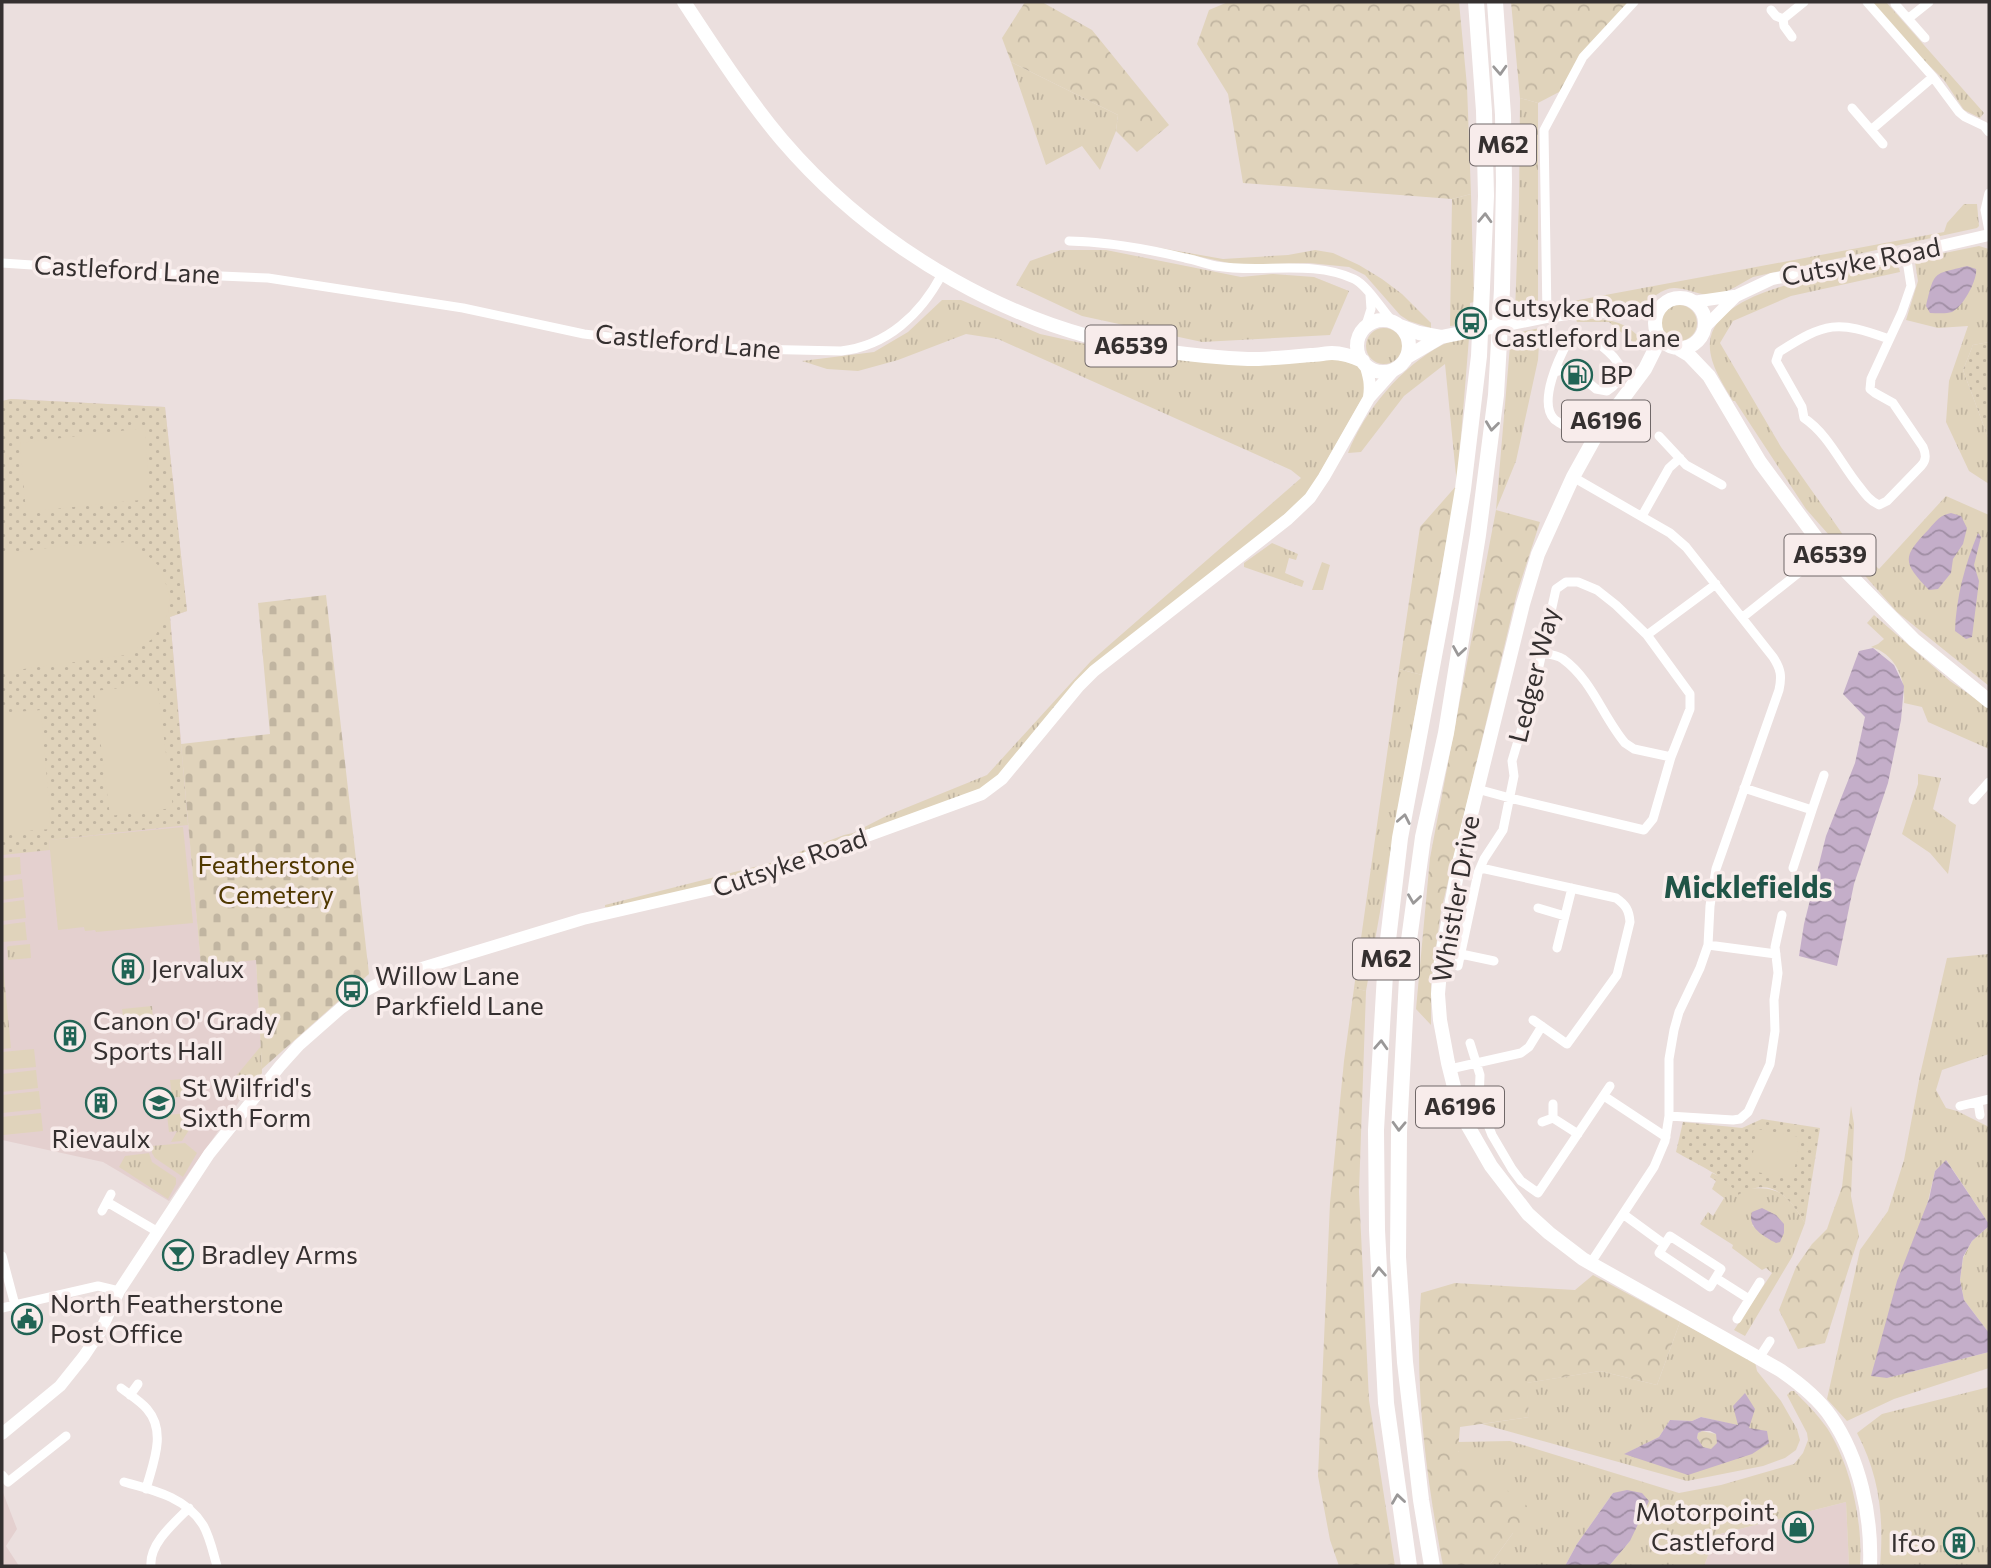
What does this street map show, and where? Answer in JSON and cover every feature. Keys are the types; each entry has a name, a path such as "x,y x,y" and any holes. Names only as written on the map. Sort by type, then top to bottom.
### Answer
{"highway":[{"name":"M62","path":"1409,1566 1385,1403 1376,1130 1386,957 1400,838 1446,597 1463,489 1479,356 1486,196 1484,111 1476,2"},
{"name":"M62","path":"1432,1566 1421,1500 1405,1362 1398,1256 1403,1031 1409,940 1421,850 1446,733 1478,535 1496,395 1504,182 1495,2"}],"main road":[{"name":"A6539","path":"684,2 734,77 783,141 847,206 896,244 942,274 1035,319 1144,349 1250,359 1333,353 1350,356 1364,363"},
{"name":"Cutsyke Road","path":"1693,302 1736,296 1772,279 1906,254 1989,233"},
{"name":"Cutsyke Road","path":"1702,333 1736,296"},
{"path":"1615,311 1643,322 1664,343 1678,348 1695,343 1702,333 1705,322 1702,310 1687,299 1668,300 1655,317 1657,334"},
{"path":"1364,363 1381,372 1395,369 1407,357 1441,337 1547,316 1587,310 1658,310"},
{"path":"1333,353 1377,321 1441,337"},
{"path":"1397,324 1409,340 1407,357"},
{"path":"1363,331 1358,348 1369,375 1369,398"},
{"name":"A6539","path":"1702,333 1709,376"},
{"name":"Whistler Drive","path":"1657,334 1655,349 1645,369 1593,441 1573,477 1534,565 1459,863 1441,960 1438,994 1440,1020 1457,1099 1468,1126 1503,1183 1528,1214 1590,1264 1759,1357 1807,1390 1823,1406 1838,1429 1854,1463 1867,1513 1870,1566"},
{"name":"A6539","path":"1678,348 1689,355 1709,376 1760,462 1826,551 1914,640 1989,701"},
{"name":"Whistler Drive","path":"1645,369 1678,348"},
{"name":"Cutsyke Road","path":"2,1434 49,1396 69,1375 100,1332 119,1291 209,1154 286,1059 341,1008 378,983 583,919 745,881 966,802 989,790 1002,779 1094,671 1278,527 1310,498 1369,398 1395,369"}],"street":[{"path":"1547,316 1544,130 1583,57 1634,2"},
{"path":"1783,19 1804,2"},
{"path":"1867,2 1933,77 1959,112 1987,129 1989,116"},
{"path":"1909,18 1929,2"},
{"path":"1895,4 1925,38"},
{"path":"1771,10 1783,19"},
{"path":"1783,19 1791,37"},
{"path":"1871,130 1933,77"},
{"path":"1852,108 1883,144"},
{"path":"1989,193 1985,210 1989,233"},
{"path":"1069,241 1139,249 1217,266 1308,268 1337,273 1364,287 1397,324"},
{"path":"1889,339 1849,326 1829,327 1809,334 1779,352 1776,361 1802,407 1804,418 1816,426 1872,502 1879,505 1887,501 1924,462 1926,454 1893,403 1870,388 1871,379 1902,312 1911,286 1906,254"},
{"name":"Castleford Lane","path":"2,263 268,278 463,308 584,334 699,348 841,351 862,347 907,322 924,303 942,274"},
{"path":"1363,331 1371,309 1370,295"},
{"path":"1555,372 1567,369 1576,372 1596,388 1607,391 1614,386 1621,373 1619,363 1595,341 1583,337 1569,340 1550,383 1549,408 1554,419 1593,441"},
{"path":"1660,436 1695,471 1723,485"},
{"path":"1642,516 1669,468 1680,458"},
{"path":"1573,477 1670,533 1686,547 1773,657 1782,676 1714,878 1709,944 1679,1012 1674,1030 1669,1059 1669,1116 1666,1137 1654,1167 1590,1264"},
{"path":"1743,617 1826,551"},
{"name":"Ledger Way","path":"1458,966 1478,873 1484,859 1501,835 1514,776 1512,761 1535,684 1556,589 1566,582 1577,582 1597,590 1647,635 1688,690 1691,698 1690,709 1671,758 1653,819 1644,830 1510,798"},
{"path":"1647,635 1716,584"},
{"path":"1542,653 1565,661 1592,693 1625,744 1634,749 1671,758"},
{"path":"1793,868 1824,775"},
{"path":"1973,800 1989,782"},
{"path":"1744,788 1812,810"},
{"path":"1477,789 1510,798"},
{"path":"1481,868 1616,898 1626,905 1630,913 1617,975 1567,1044 1533,1020"},
{"path":"1557,948 1572,888"},
{"path":"1538,908 1565,916"},
{"path":"1669,1116 1733,1120 1740,1119 1748,1112 1770,1064 1773,1048 1773,1000 1778,973 1776,954 1782,915"},
{"path":"1709,944 1776,954"},
{"path":"1461,954 1494,961"},
{"path":"1450,1069 1521,1053 1529,1047 1542,1026"},
{"path":"1470,1043 1481,1082 1479,1102 1496,1144 1521,1181 1538,1194 1610,1086"},
{"path":"1604,1096 1666,1137"},
{"path":"1960,1106 1989,1099"},
{"path":"1978,1102 1980,1115"},
{"path":"1553,1104 1553,1118"},
{"path":"1553,1118 1578,1134"},
{"path":"1542,1122 1553,1118"},
{"path":"107,1202 158,1232"},
{"path":"1623,1214 1664,1244"},
{"path":"1670,1236 1721,1269 1716,1278 1710,1287 1659,1253 1670,1236"},
{"path":"2,1256 15,1305"},
{"path":"1716,1278 1749,1299"},
{"path":"1737,1319 1760,1282"},
{"path":"2,1308 98,1286 119,1291"},
{"path":"1759,1357 1770,1341"},
{"path":"130,1395 138,1384"},
{"path":"121,1388 147,1409 157,1430 156,1449 146,1489"},
{"path":"2,1475 8,1482 66,1436"},
{"path":"124,1482 172,1496 189,1508 204,1525 217,1566"},
{"path":"151,1566 150,1560 158,1542 189,1508"}],"shaded area":[{"path":"11,399 165,407 187,611 170,617 201,965 256,959 262,1069 169,1201 103,1162 2,1140 2,401"},
{"path":"2,1490 17,1529 6,1546 19,1566 2,1566"},
{"name":"Motorpoint Castleford","path":"1846,1502 1849,1566 1704,1566 1716,1535"}],"green space":[{"path":"1025,2 1042,2 1092,30 1169,125 1137,152 1116,131 1118,115 1011,62 1002,38"},
{"path":"1228,2 1459,2 1467,86 1471,194 1452,199 1243,183 1228,94 1197,44 1209,10"},
{"path":"1511,2 1633,2 1561,91 1538,103 1520,98"},
{"path":"1872,2 1886,2 1984,113 1980,118 1964,110 1944,80 1904,41"},
{"path":"1011,62 1118,115 1116,131 1100,170 1082,146 1046,165"},
{"path":"1520,98 1538,103 1538,306 1515,312 1519,202"},
{"path":"1471,194 1474,302 1470,303 1469,324 1450,326 1452,199"},
{"path":"1964,204 1977,204 1977,228 1753,277 1716,294 1674,288 1661,292 1640,305 1557,311 1557,304 1944,232 1947,223"},
{"path":"1979,246 1989,249 1989,342 1973,345 1963,370 1989,440 1989,484 1969,471 1946,422 1949,381 1968,326 1938,328 1906,320 1918,281 1915,262 1920,258"},
{"path":"1155,247 1223,259 1288,255 1315,250 1333,253 1359,265 1402,294 1431,323 1431,328 1400,315 1365,275 1349,267 1309,263 1238,265"},
{"path":"1061,250 1106,250 1241,277 1273,274 1314,277 1349,291 1330,335 1202,342 1082,316 1016,285 1030,261"},
{"path":"1894,265 1900,272 1791,296 1733,321 1720,343 1781,447 1846,539 1879,569 1946,496 1989,515 1989,686 1897,612 1806,509 1733,401 1711,357 1710,342 1718,323 1735,307 1759,294 1818,277"},
{"path":"942,300 961,300 1040,334 1122,352 1207,362 1277,364 1335,359 1361,366 1368,388 1306,497 1085,676 991,785 732,882 605,907 770,863 853,833 886,816 987,775 1091,661 1301,478 1291,470 998,339 966,334 898,360 858,371 827,369 802,361 874,352 908,332"},
{"path":"1679,305 1692,310 1697,323 1692,336 1679,341 1666,336 1661,323 1666,310"},
{"path":"1576,320 1611,321 1623,325 1639,337 1640,348 1609,322"},
{"path":"1384,328 1397,333 1402,346 1397,359 1384,364 1371,359 1366,346 1371,333"},
{"path":"1540,328 1538,360 1516,461 1496,510 1511,334"},
{"path":"1469,338 1457,485 1445,364 1404,396 1361,452 1348,453 1374,406 1399,377 1442,345"},
{"path":"1989,342 1989,440 1963,370 1973,345"},
{"path":"11,399 165,407 187,611 170,617 188,825 49,840 50,850 2,855 2,401"},
{"path":"145,428 150,499 26,512 20,443"},
{"path":"1457,485 1422,675 1399,669 1420,527"},
{"path":"1496,510 1540,522 1517,593 1441,911 1431,982 1431,1025 1416,1009 1430,858"},
{"path":"128,542 161,568 170,598 168,613 154,638 126,655 2,672 2,554"},
{"path":"1272,543 1298,554 1296,560 1289,558 1285,573 1304,581 1302,587 1244,567 1244,563"},
{"path":"1322,562 1330,565 1323,590 1312,590"},
{"name":"Featherstone Cemetery","path":"326,595 369,974 262,1069 256,960 201,966 181,744 270,734 258,603"},
{"path":"1874,615 1950,681 1989,708 1989,749 1928,722 1922,707 1904,703 1898,669 1887,655 1871,647 1884,639 1867,623"},
{"path":"1399,669 1422,675 1366,991 1354,988"},
{"path":"157,684 173,808 110,816 94,691"},
{"path":"41,710 51,829 2,833 2,713"},
{"path":"1918,774 1941,778 1933,809 1956,825 1948,874 1930,853 1902,834 1918,784"},
{"path":"183,827 193,923 96,932 85,931 84,927 58,930 49,840"},
{"path":"20,857 21,874 2,876 2,858"},
{"path":"22,879 24,897 2,900 2,882"},
{"path":"24,900 26,918 2,921 2,903"},
{"path":"25,922 27,940 2,942 2,925"},
{"path":"30,944 31,958 8,960 7,947"},
{"path":"1989,954 1989,1054 1942,1070 1936,1090 1946,1108 1989,1127 1989,1224 1947,1161 1935,1171 1887,1378 1989,1352 1989,1368 1894,1399 1847,1421 1827,1399 1860,1250 1888,1211 1904,1160 1947,958"},
{"path":"2,955 11,1048 2,1049"},
{"path":"1354,988 1366,991 1359,1192 1369,1400 1395,1566 1339,1566 1330,1540 1318,1476 1330,1203"},
{"path":"152,1006 153,1019 124,1022 122,1009"},
{"path":"261,1046 262,1073 243,1099 238,1098 232,1081"},
{"path":"34,1049 36,1067 2,1070 2,1052"},
{"path":"36,1070 38,1088 2,1092 2,1074"},
{"path":"183,1079 185,1096 172,1098 170,1080"},
{"path":"39,1091 41,1109 2,1113 2,1095"},
{"path":"1851,1106 1854,1124 1851,1196 1859,1236 1825,1343 1798,1349 1779,1310 1796,1267 1812,1244 1827,1229 1842,1187"},
{"path":"41,1113 43,1131 3,1135 2,1117"},
{"path":"197,1113 198,1128 186,1129 189,1130 182,1141 171,1142 177,1131 169,1132 167,1115"},
{"path":"1762,1119 1820,1128 1805,1223 1792,1204 1778,1191 1760,1187 1738,1195 1719,1176 1676,1152 1683,1122 1742,1128"},
{"path":"1757,1129 1800,1137 1793,1178 1750,1171"},
{"path":"185,1143 197,1153 183,1177 155,1158 152,1153 152,1146"},
{"path":"149,1153 152,1162 176,1178 176,1184 168,1199 119,1167 125,1156"},
{"path":"1712,1173 1721,1177 1735,1189 1760,1188 1777,1191 1784,1195 1805,1223 1792,1257 1745,1336 1734,1330 1772,1273 1766,1268 1762,1270 1732,1248 1733,1245 1700,1224 1708,1212 1713,1216 1724,1198 1712,1189 1716,1181 1710,1177","holes":["1784,1224 1784,1233 1770,1240 1752,1225"]},
{"path":"1989,1226 1989,1333 1964,1300 1960,1280 1963,1258 1972,1241"},
{"path":"1593,1275 1680,1322 1657,1385 1600,1371 1527,1383 1529,1417 1460,1427 1458,1451 1532,1510 1536,1528 1513,1533 1489,1566 1443,1566 1431,1498 1420,1396 1421,1293 1455,1283 1575,1290"},
{"path":"1680,1322 1755,1362 1757,1371 1781,1401 1797,1429 1800,1440 1796,1450 1785,1458 1763,1466 1687,1481 1482,1424 1529,1417 1526,1383 1600,1371 1657,1385","holes":["1701,1417 1749,1428 1625,1454 1659,1437 1670,1420 1692,1421"]},
{"path":"1989,1387 1989,1566 1880,1566 1879,1498 1871,1466 1857,1433 1882,1414"},
{"path":"1794,1391 1827,1428 1843,1459 1857,1513 1860,1566 1849,1566 1846,1502 1716,1535 1704,1566 1609,1566 1630,1541 1613,1493 1565,1566 1489,1566 1513,1533 1458,1451 1458,1442 1510,1441 1679,1493 1721,1485 1794,1464 1803,1453 1808,1440 1787,1395"},
{"path":"1702,1431 1716,1434 1717,1443 1710,1449 1703,1447 1697,1438"}],"water":[{"path":"1967,266 1976,269 1976,274 1961,305 1952,312 1930,313 1926,306 1931,286 1937,276"},
{"path":"1951,513 1961,516 1967,528 1963,544 1953,559 1951,573 1938,589 1929,590 1910,566 1910,553 1936,521"},
{"path":"1978,533 1981,537 1974,565 1979,581 1972,637 1966,639 1955,631 1957,606 1962,581"},
{"path":"1873,648 1894,665 1904,686 1901,720 1888,783 1854,884 1837,966 1799,956 1804,924 1826,836 1855,763 1865,717 1843,694 1859,651"},
{"path":"1946,1160 1989,1224 1972,1241 1963,1257 1960,1280 1964,1300 1989,1333 1989,1352 1887,1378 1871,1376 1897,1281 1929,1199 1935,1171"},
{"path":"1762,1208 1776,1215 1784,1224 1780,1242 1776,1243 1754,1227 1752,1212"},
{"path":"1745,1393 1755,1409 1749,1428 1767,1431 1769,1443 1752,1454 1688,1475 1624,1454 1659,1437 1670,1420 1692,1421 1701,1417 1738,1425 1733,1406","holes":["1710,1431 1716,1434 1717,1443 1711,1449 1703,1447 1697,1438 1698,1433"]},
{"path":"1627,1490 1642,1493 1649,1501 1630,1541 1609,1566 1565,1566 1613,1493"}],"place":[{"name":"Cutsyke Road Castleford Lane","path":"1471,323"},
{"name":"BP","path":"1577,375"},
{"name":"Jervalux","path":"128,969"},
{"name":"Willow Lane Parkfield Lane","path":"352,991"},
{"name":"Canon O' Grady Sports Hall","path":"70,1036"},
{"name":"Rievaulx","path":"101,1103"},
{"name":"St Wilfrid's Sixth Form","path":"159,1103"},
{"name":"Bradley Arms","path":"178,1255"},
{"name":"North Featherstone Post Office","path":"27,1319"},
{"name":"Motorpoint Castleford","path":"1798,1527"},
{"name":"Ifco","path":"1959,1543"}],"district":[{"name":"Micklefields","path":"1748,888"}]}
